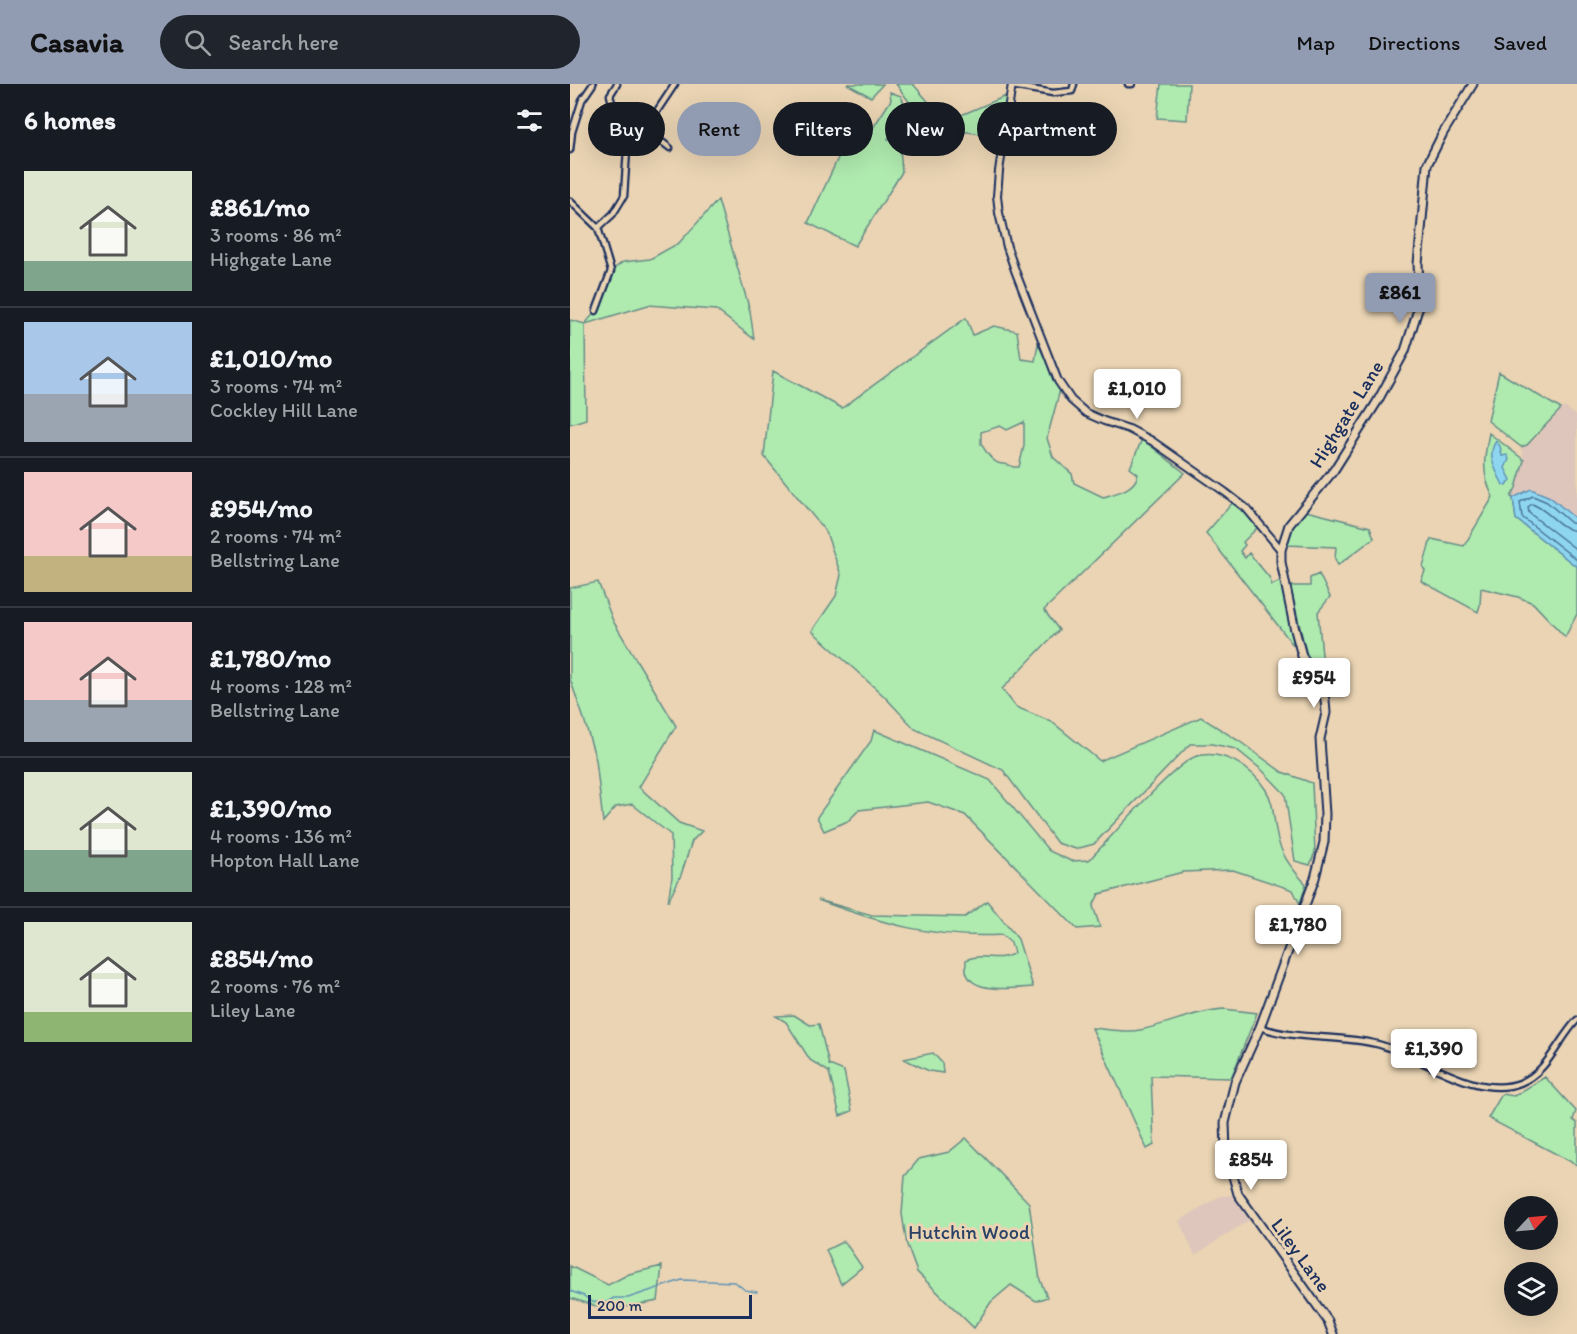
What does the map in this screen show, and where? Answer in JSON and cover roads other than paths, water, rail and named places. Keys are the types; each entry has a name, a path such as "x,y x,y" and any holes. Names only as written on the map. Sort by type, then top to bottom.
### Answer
{"main road":[{"name":"Highgate Lane","path":"1281,550 1289,525 1334,470 1377,402 1405,351 1420,303 1418,264 1427,165 1443,133 1473,84"},
{"name":"Liley Lane","path":"1281,550 1283,573 1302,656 1321,687 1325,700 1326,713 1320,739 1324,842 1315,878 1260,1027 1235,1082 1224,1123 1226,1151 1238,1194 1328,1321 1333,1334"}],"street":[{"path":"570,150 572,132 582,100 593,84"},
{"path":"612,102 610,95 617,84"},
{"path":"663,102 675,84"},
{"path":"1074,84 1072,91 1053,93 1012,85 997,196 1010,256 1058,381 1071,400 1086,413 1129,429 1152,441 1225,492 1247,509 1281,550"},
{"path":"665,144 670,148"},
{"path":"598,228 613,214 624,196 627,156"},
{"path":"570,201 598,228 611,271 596,311"},
{"path":"1260,1027 1277,1033 1342,1038 1377,1044 1407,1054 1460,1079 1488,1086 1507,1087 1530,1079 1577,1020"}],"water":[{"path":"1496,441 1500,446 1502,456 1507,455 1509,459 1505,468 1511,480 1507,485 1503,485 1493,463 1492,452"},
{"path":"1531,489 1550,497 1577,520 1577,567 1516,519 1513,498"}],"waterway":[{"path":"570,1291 592,1302 605,1303 614,1298 628,1298 682,1280 735,1282 745,1290 757,1292"}],"park label":[{"name":"Hutchin Wood","path":"969,1232"}]}
